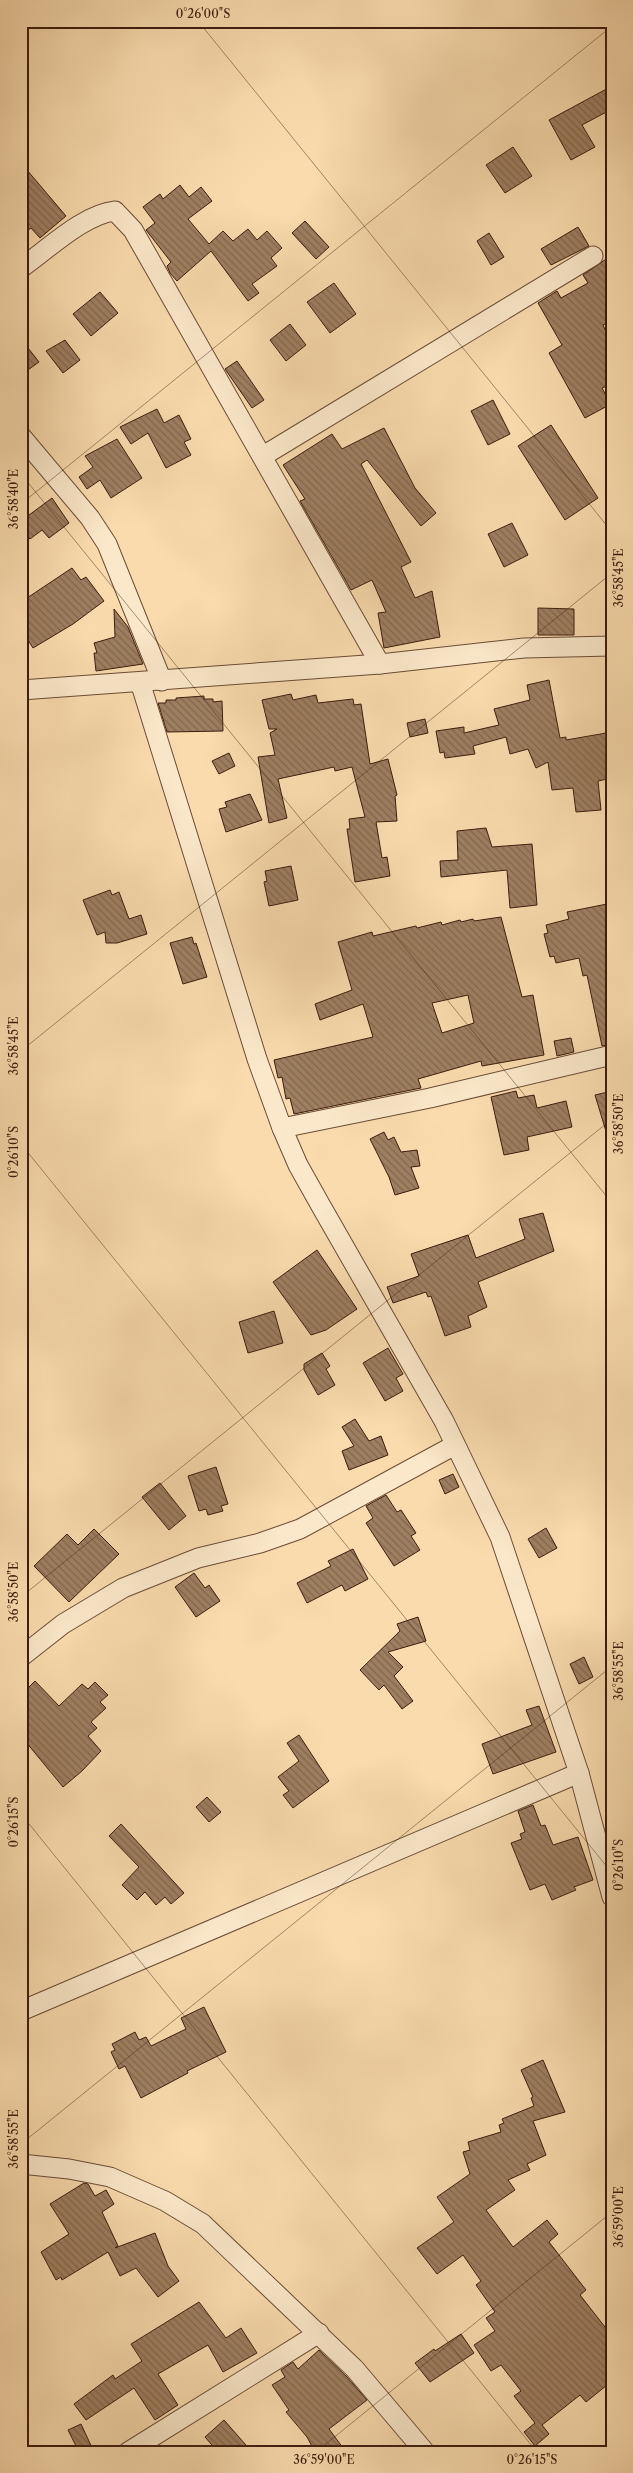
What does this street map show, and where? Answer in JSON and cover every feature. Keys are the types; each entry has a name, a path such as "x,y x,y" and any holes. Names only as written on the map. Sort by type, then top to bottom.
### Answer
{"street":[{"path":"21,268 86,220 103,212 115,211 132,230 263,456 380,664"},
{"path":"263,456 593,256"},
{"path":"21,436 90,518 107,544 162,681"},
{"path":"21,690 380,664 524,648 612,646"},
{"path":"140,682 257,1059 282,1128 320,1206 444,1421 500,1537 579,1773 612,1897"},
{"path":"282,1128 430,1098 612,1054"},
{"path":"21,1656 63,1624 123,1588 198,1558 260,1543 300,1529 455,1446"},
{"path":"21,2011 579,1773"},
{"path":"21,2164 69,2169 110,2177 165,2201 203,2224 354,2368 425,2452"},
{"path":"128,2452 319,2333"}],"building":[{"path":"612,86 612,109 582,125 595,147 571,160 549,120"},
{"path":"513,147 532,176 505,193 486,165"},
{"path":"21,163 66,216 40,238 31,228 21,236"},
{"path":"180,185 189,197 201,187 212,201 188,219 209,244 223,231 233,241 248,229 257,240 267,231 282,248 271,258 277,266 252,284 259,293 248,301 211,251 177,281 170,273 167,266 171,262 146,230 155,223 143,207 160,194 163,199"},
{"path":"305,221 329,247 316,259 292,233"},
{"path":"578,227 589,246 551,265 541,249"},
{"path":"489,233 504,257 491,265 477,241"},
{"path":"612,255 612,321 603,325 612,345 612,384 602,388 611,404 585,418 549,353 562,345 538,303 557,291 561,298 588,283 583,275"},
{"path":"334,283 356,314 330,333 307,302"},
{"path":"100,292 118,313 91,336 73,314"},
{"path":"290,324 306,345 286,361 270,340"},
{"path":"21,339 39,362 21,375"},
{"path":"65,340 80,360 63,373 46,351"},
{"path":"237,361 264,400 252,408 225,369"},
{"path":"493,400 510,434 488,445 471,411"},
{"path":"157,409 164,423 179,415 191,439 184,442 191,455 166,468 148,433 131,444 120,427"},
{"path":"551,425 598,498 565,520 518,446"},
{"path":"384,428 415,488 436,513 421,526 367,460 361,464 411,562 401,567 415,598 432,591 440,637 384,648 378,613 386,612 372,580 351,590 300,501 305,499 283,465 332,434 342,449"},
{"path":"117,439 142,478 111,498 100,480 87,489 79,477 93,467 85,456"},
{"path":"52,498 69,523 49,538 42,530 30,539 21,527 21,521"},
{"path":"512,523 528,555 504,567 488,534"},
{"path":"72,568 81,580 86,577 104,601 73,624 33,648 21,629 21,602"},
{"path":"538,608 574,609 574,635 538,635"},
{"path":"114,609 128,627 143,664 96,671 94,653 97,653 94,643 115,637"},
{"path":"549,680 560,738 566,737 566,740 612,732 612,778 598,781 601,810 576,812 573,788 552,790 548,762 536,768 528,749 510,754 506,737 473,746 475,754 445,758 444,752 440,753 436,731 464,727 464,733 499,725 494,709 530,700 527,685"},
{"path":"291,694 293,700 316,695 318,703 353,699 354,705 361,704 370,764 388,759 397,795 395,796 397,821 376,822 382,858 387,857 390,876 355,882 347,829 350,829 349,819 365,817 352,767 335,771 334,767 278,779 287,818 269,823 258,757 275,755 270,733 277,729 269,729 262,700"},
{"path":"204,696 204,699 213,699 213,702 222,701 223,731 167,732 158,703 166,703 166,700 176,700 176,698"},
{"path":"425,719 428,733 410,737 407,723"},
{"path":"229,753 235,766 219,774 212,761"},
{"path":"250,794 262,820 226,832 219,809 227,807 225,802"},
{"path":"486,828 492,847 532,844 537,905 510,908 507,870 441,877 440,861 458,860 457,831"},
{"path":"291,866 298,900 269,906 264,882 267,881 265,871"},
{"path":"110,890 112,895 119,892 129,919 141,915 147,934 117,943 106,943 105,932 97,935 83,900"},
{"path":"612,903 612,1044 602,1046 587,975 583,976 579,958 556,963 554,956 550,957 544,934 548,933 546,925 569,919 567,912"},
{"path":"501,917 522,997 533,995 544,1055 482,1066 481,1061 418,1079 421,1088 294,1114 290,1098 286,1099 282,1077 278,1078 274,1060 373,1037 363,1004 320,1020 315,1004 352,990 338,942 372,932 373,936 441,922 442,925 460,920 461,922 473,919 474,921","holes":["468,995 474,1023 442,1033 432,1003"]},
{"path":"192,937 194,944 196,943 207,977 183,984 170,943"},
{"path":"571,1038 574,1052 557,1056 554,1041"},
{"path":"516,1091 518,1098 534,1095 537,1108 566,1101 572,1127 527,1137 529,1150 504,1155 491,1097"},
{"path":"612,1091 612,1138 608,1138 595,1095"},
{"path":"384,1132 388,1140 394,1137 401,1152 417,1150 420,1166 411,1167 419,1188 395,1195 389,1177 370,1139"},
{"path":"543,1213 554,1251 478,1282 487,1307 468,1316 471,1327 445,1336 431,1296 428,1297 426,1292 393,1303 387,1287 419,1276 411,1254 468,1235 476,1258 525,1239 519,1219"},
{"path":"317,1250 357,1309 326,1330 311,1335 273,1282"},
{"path":"274,1311 283,1343 248,1353 239,1322"},
{"path":"388,1348 403,1374 396,1378 403,1391 385,1401 363,1363"},
{"path":"322,1353 330,1366 326,1369 335,1385 318,1395 304,1370 304,1364"},
{"path":"355,1419 369,1441 381,1436 388,1455 349,1470 342,1451 354,1446 342,1427"},
{"path":"216,1467 228,1504 221,1506 223,1511 208,1515 206,1509 199,1511 188,1476"},
{"path":"453,1474 459,1487 445,1494 439,1480"},
{"path":"160,1483 186,1516 169,1530 142,1497"},
{"path":"386,1495 397,1512 401,1510 416,1533 411,1536 420,1550 394,1566 366,1523 373,1518 366,1506"},
{"path":"546,1528 557,1548 539,1558 528,1539"},
{"path":"94,1529 119,1554 69,1602 34,1566 67,1534 78,1545"},
{"path":"353,1549 368,1579 345,1591 342,1585 307,1603 297,1583 331,1566 328,1561"},
{"path":"194,1573 205,1588 209,1585 220,1601 196,1617 175,1587"},
{"path":"418,1617 426,1641 388,1652 403,1667 394,1676 413,1701 402,1709 384,1685 379,1690 360,1670 400,1631 397,1624"},
{"path":"584,1657 593,1677 579,1684 570,1664"},
{"path":"35,1681 59,1706 82,1684 88,1689 95,1682 108,1695 100,1702 106,1708 91,1722 97,1728 88,1736 101,1751 63,1787 21,1736 21,1695"},
{"path":"539,1706 556,1752 493,1774 482,1744 532,1725 526,1710"},
{"path":"299,1735 329,1781 293,1808 283,1795 289,1791 278,1777 299,1761 287,1743"},
{"path":"207,1797 221,1812 209,1822 196,1807"},
{"path":"533,1805 541,1826 545,1825 553,1845 578,1837 593,1880 574,1887 576,1890 552,1900 545,1884 530,1890 511,1843 522,1839 520,1834 525,1832 518,1811"},
{"path":"121,1824 184,1893 171,1904 165,1897 156,1905 145,1892 137,1900 122,1885 139,1867 109,1836"},
{"path":"204,2007 226,2052 187,2071 188,2073 141,2098 125,2066 119,2069 111,2052 115,2050 112,2044 135,2032 139,2040 146,2037 151,2046 186,2029 181,2018"},
{"path":"543,2060 565,2112 533,2121 546,2155 527,2164 530,2170 508,2180 515,2190 486,2210 513,2247 547,2220 558,2234 549,2242 586,2290 580,2295 612,2336 612,2381 586,2402 580,2395 542,2425 549,2434 535,2446 524,2432 535,2423 514,2396 521,2391 501,2365 491,2371 474,2345 495,2331 486,2318 495,2312 476,2285 481,2281 463,2255 437,2274 417,2248 454,2222 437,2197 470,2174 463,2152 470,2150 468,2142 501,2132 499,2125 504,2123 502,2119 534,2106 531,2098 533,2097 521,2070"},
{"path":"84,2183 88,2184 95,2196 106,2190 114,2204 102,2212 118,2246 115,2248 155,2233 168,2266 179,2281 158,2297 136,2268 120,2276 108,2252 62,2280 61,2277 56,2280 41,2252 69,2234 50,2204"},
{"path":"199,2302 226,2338 241,2328 257,2353 223,2372 208,2345 158,2374 178,2405 155,2420 134,2388 86,2420 74,2404 113,2375 115,2379 142,2361 131,2344"},
{"path":"461,2334 474,2353 430,2382 415,2363 434,2349 435,2351"},
{"path":"319,2350 367,2400 329,2429 346,2452 315,2452 307,2437 286,2412 289,2410 272,2385 285,2377 281,2370 293,2362 298,2369"},
{"path":"224,2420 252,2452 218,2452 205,2437"},
{"path":"81,2424 94,2452 79,2452 68,2430"}]}
